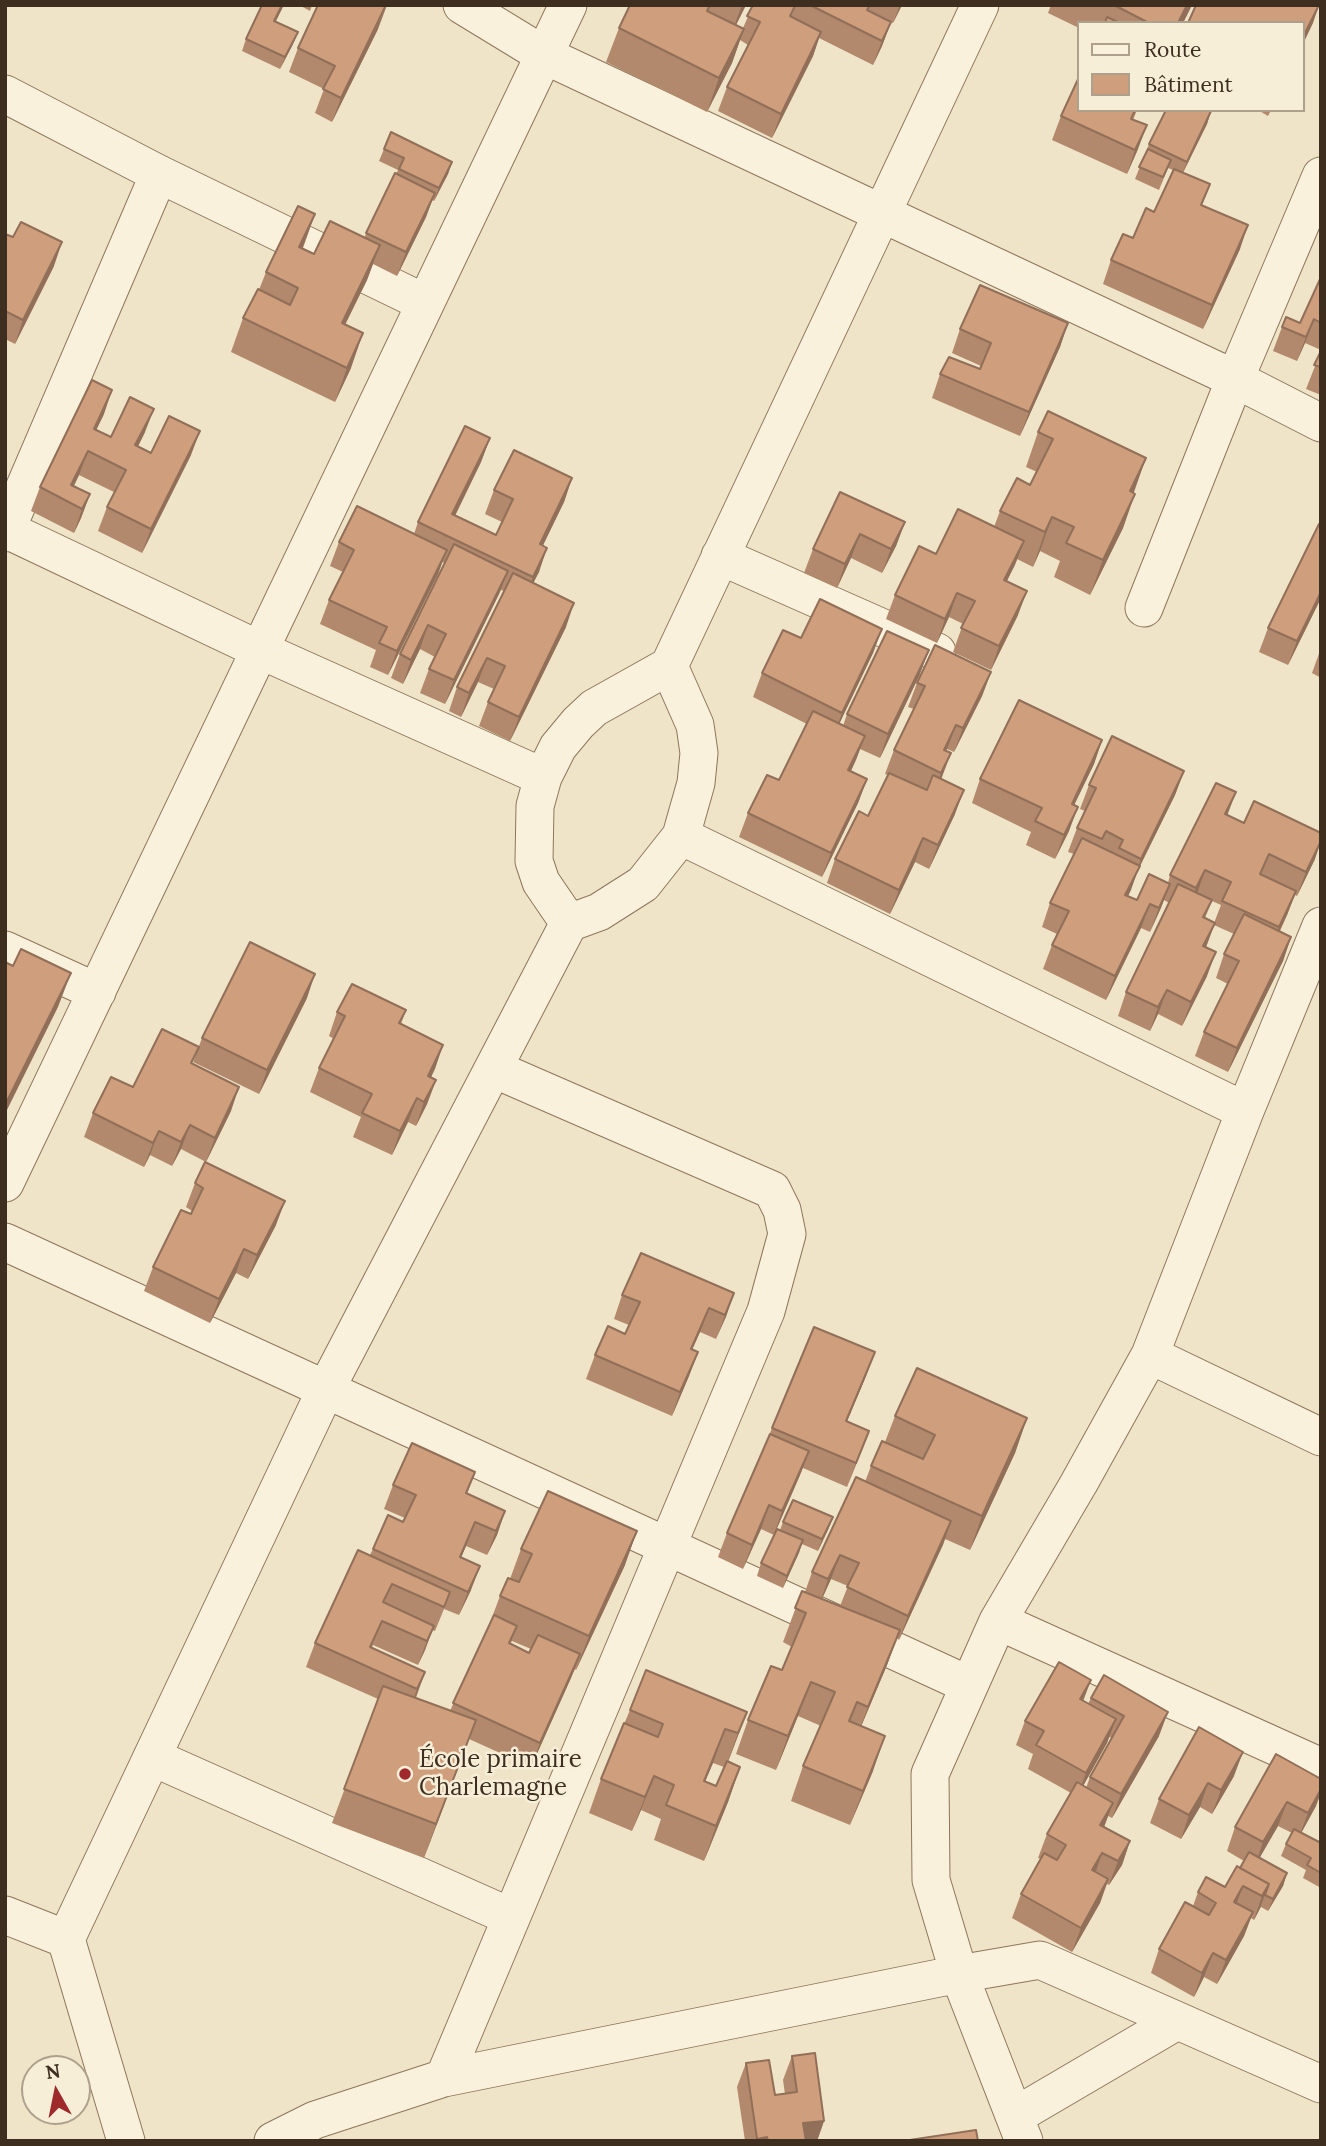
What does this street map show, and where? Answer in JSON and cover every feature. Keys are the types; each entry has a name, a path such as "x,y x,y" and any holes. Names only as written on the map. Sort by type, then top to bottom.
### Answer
{"street":[{"path":"462,5 544,55 1235,379 1321,423"},
{"path":"5,1183 568,5"},
{"path":"569,922 541,882 534,861 535,806 543,777 558,747 594,708 669,666 980,5"},
{"path":"5,94 159,174 425,303"},
{"path":"159,174 6,531 260,650 543,777"},
{"path":"1144,607 1235,379 1321,176"},
{"path":"720,556 937,652"},
{"path":"126,2141 66,1939 326,1389 569,922 599,912 643,884 681,836 696,783 699,753 695,725 669,666"},
{"path":"681,836 1245,1111"},
{"path":"1177,2021 1020,2128 959,1974 931,1880 930,1774 998,1621 1150,1356 1245,1111 1321,926"},
{"path":"5,950 97,992"},
{"path":"444,2078 766,1311 787,1234 782,1210 772,1190 494,1069"},
{"path":"5,1241 969,1685"},
{"path":"1150,1356 1321,1437"},
{"path":"998,1621 1321,1767"},
{"path":"152,1757 511,1917"},
{"path":"5,1915 66,1939"},
{"path":"273,2141 315,2120 444,2078 959,1974 1040,1961 1321,2084"}],"building":[{"path":"262,5 282,5 274,21 298,32 285,57 246,39"},
{"path":"318,5 386,5 341,98 323,89 335,66 298,48"},
{"path":"630,5 710,5 707,11 744,29 719,78 619,28"},
{"path":"753,5 795,5 790,16 821,32 781,114 727,87 760,22 747,16"},
{"path":"810,5 870,5 867,10 891,22 882,41"},
{"path":"1114,5 1187,5 1179,21 1145,21"},
{"path":"1196,5 1319,5 1305,33 1305,21 1189,21"},
{"path":"1078,79 1078,112 1134,112 1131,119 1147,125 1135,150 1061,116"},
{"path":"1165,112 1211,112 1187,162 1149,144"},
{"path":"391,132 452,162 439,188 399,169 404,158 384,149"},
{"path":"1148,149 1171,160 1163,177 1139,167"},
{"path":"1174,169 1210,184 1201,205 1248,225 1212,305 1111,260 1123,234 1133,238 1146,208 1154,212"},
{"path":"395,173 435,193 406,252 366,233"},
{"path":"298,206 315,214 299,247 314,254 330,221 380,245 342,323 363,333 347,368 243,318 258,289 290,305 298,288 266,272"},
{"path":"21,222 62,242 23,320 5,311 5,234 13,237"},
{"path":"1321,277 1321,323 1314,319 1306,337 1282,327 1286,317 1300,323"},
{"path":"980,285 1068,323 1029,412 940,374 949,357 980,369 991,343 960,329"},
{"path":"1321,351 1321,367 1314,365"},
{"path":"92,380 112,390 94,429 111,437 130,397 154,409 135,445 151,453 169,416 200,431 151,529 107,507 126,470 88,451 71,485 90,494 82,509 40,487"},
{"path":"1048,411 1146,458 1130,491 1135,494 1103,560 1066,543 1074,527 1052,517 1045,532 1000,511 1017,478 1030,485 1053,439 1038,432"},
{"path":"465,426 490,438 452,514 496,535 513,499 494,490 514,450 572,478 540,544 547,548 533,577 418,522"},
{"path":"840,492 905,522 891,549 860,534 845,564 813,549"},
{"path":"357,506 447,550 397,651 379,643 387,627 329,600 354,550 339,542"},
{"path":"958,509 1024,541 1004,580 1027,591 999,646 961,628 975,601 957,593 945,619 895,595 919,546 936,554"},
{"path":"1319,524 1321,592 1297,641 1268,628"},
{"path":"454,544 508,571 454,680 429,669 446,634 428,625 411,660 400,654"},
{"path":"513,573 574,603 519,717 488,702 505,666 487,658 469,693 457,687"},
{"path":"820,599 882,629 842,713 762,673 783,630 801,638"},
{"path":"887,631 929,650 888,734 847,714"},
{"path":"935,645 991,672 963,728 956,725 944,750 951,753 941,773 894,750 925,686 917,683"},
{"path":"1019,700 1102,740 1072,804 1078,807 1064,835 1035,821 1042,808 980,779"},
{"path":"813,711 865,736 848,770 867,779 831,853 748,813 767,775 779,780"},
{"path":"1112,736 1184,771 1141,859 1119,848 1123,840 1106,831 1102,839 1077,828 1096,788 1089,785"},
{"path":"889,773 927,790 933,775 964,790 938,845 923,838 899,890 835,859 859,811 868,816"},
{"path":"1216,783 1236,792 1225,814 1244,823 1254,801 1321,833 1321,841 1306,872 1269,854 1260,874 1296,891 1279,927 1222,901 1231,882 1205,870 1196,888 1170,875"},
{"path":"1082,838 1140,866 1125,895 1137,900 1149,874 1170,884 1159,908 1150,904 1115,976 1052,945 1069,911 1050,903"},
{"path":"1178,884 1212,900 1203,917 1215,923 1203,946 1216,952 1191,1002 1167,990 1158,1007 1126,992"},
{"path":"1244,914 1291,937 1237,1048 1204,1032 1239,961 1224,954"},
{"path":"250,942 315,974 267,1070 202,1038"},
{"path":"21,949 71,973 5,1105 5,962 13,966"},
{"path":"352,984 406,1010 399,1023 443,1045 428,1076 436,1080 424,1102 417,1098 400,1131 362,1113 372,1094 319,1068 345,1016 337,1012"},
{"path":"162,1029 199,1047 191,1063 239,1087 215,1138 190,1125 181,1142 159,1131 153,1143 93,1113 111,1077 133,1087"},
{"path":"205,1162 285,1201 257,1255 244,1249 219,1299 153,1267 181,1210 191,1214 203,1188 195,1183"},
{"path":"641,1253 734,1293 725,1315 709,1308 691,1349 698,1352 680,1392 595,1355 608,1326 625,1334 640,1302 622,1295"},
{"path":"814,1327 875,1352 846,1421 869,1431 856,1463 772,1428"},
{"path":"917,1368 1027,1418 982,1516 871,1466 882,1441 923,1459 935,1435 895,1416"},
{"path":"770,1434 809,1451 782,1511 769,1505 752,1545 727,1533"},
{"path":"412,1443 475,1472 466,1493 505,1511 496,1531 475,1522 460,1557 480,1566 468,1592 373,1549 388,1515 403,1522 416,1495 393,1485"},
{"path":"856,1477 951,1521 908,1616 847,1587 859,1563 840,1555 828,1579 812,1572"},
{"path":"548,1491 637,1531 589,1636 500,1596 508,1578 519,1582 532,1554 521,1549"},
{"path":"793,1500 833,1517 822,1539 783,1522"},
{"path":"777,1529 803,1540 787,1576 761,1563"},
{"path":"358,1550 450,1592 444,1607 392,1584 383,1602 434,1626 427,1641 382,1621 370,1647 425,1672 417,1689 315,1643"},
{"path":"802,1591 900,1630 868,1707 857,1702 849,1721 885,1736 863,1791 803,1766 835,1692 811,1682 788,1736 748,1720 771,1666 782,1670 806,1613 795,1608"},
{"path":"494,1615 517,1626 509,1643 529,1653 538,1635 580,1654 540,1743 453,1703"},
{"path":"1059,1662 1091,1680 1080,1699 1116,1719 1086,1773 1036,1745 1044,1731 1025,1721"},
{"path":"646,1670 747,1712 738,1733 725,1729 704,1781 716,1786 727,1761 740,1767 716,1826 666,1805 674,1785 654,1776 645,1797 601,1779 624,1723 658,1737 663,1724 630,1710"},
{"path":"1104,1675 1168,1712 1121,1794 1090,1777 1124,1716 1091,1698"},
{"path":"383,1686 476,1720 436,1824 344,1789"},
{"path":"1199,1727 1243,1752 1221,1790 1208,1783 1189,1815 1159,1799"},
{"path":"1276,1754 1321,1779 1321,1789 1308,1813 1287,1802 1263,1842 1235,1827"},
{"path":"1077,1782 1113,1803 1100,1825 1130,1841 1118,1861 1102,1853 1092,1870 1108,1879 1081,1928 1021,1894 1044,1853 1057,1860 1066,1845 1047,1834"},
{"path":"1294,1829 1321,1843 1321,1873 1307,1865 1311,1858 1286,1844"},
{"path":"1249,1852 1287,1873 1273,1899 1265,1895 1269,1884 1240,1868"},
{"path":"1237,1866 1269,1884 1262,1896 1243,1886 1234,1902 1253,1912 1226,1960 1213,1953 1202,1973 1159,1949 1185,1902 1209,1915 1216,1903 1198,1892 1206,1877 1225,1887"},
{"path":"815,2053 824,2121 803,2123 806,2141 768,2141 767,2137 757,2139 746,2063 769,2060 775,2095 797,2092 792,2056"},
{"path":"976,2130 978,2141 903,2141"}],"place":[{"name":"École primaire Charlemagne","path":"405,1774"}]}
